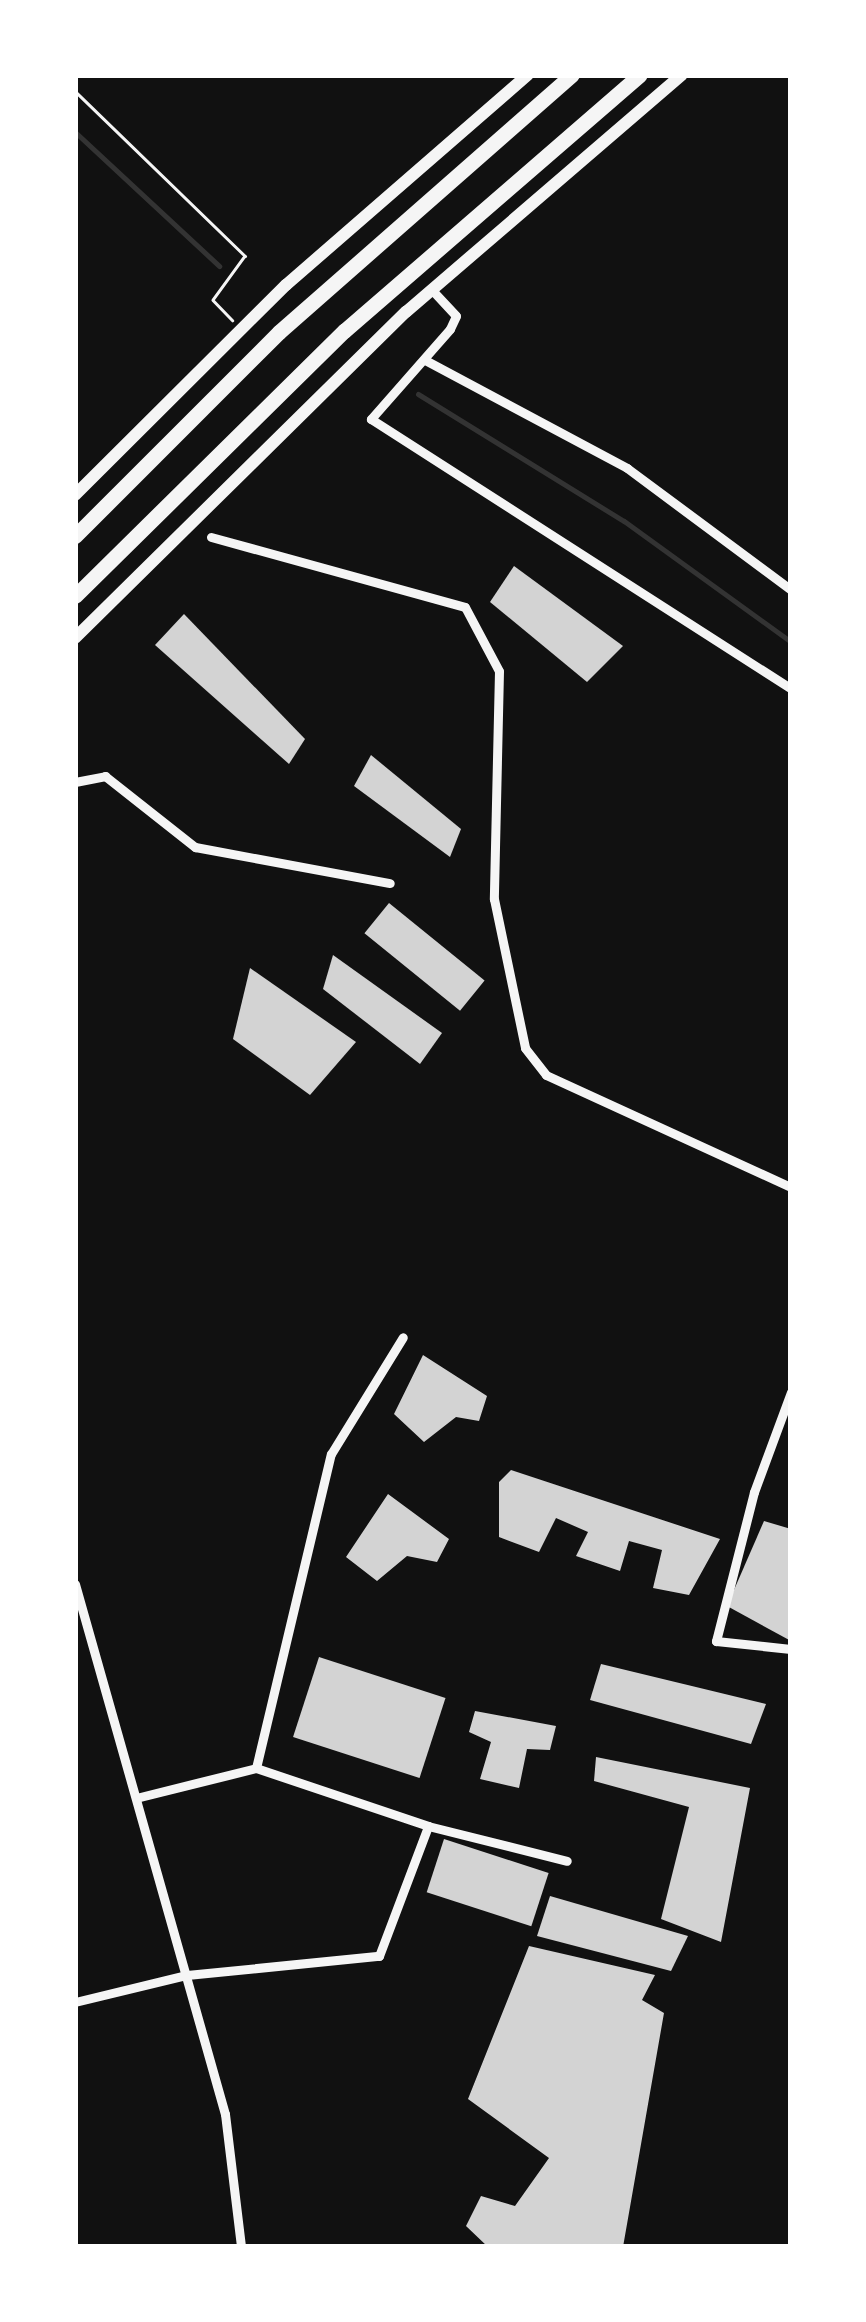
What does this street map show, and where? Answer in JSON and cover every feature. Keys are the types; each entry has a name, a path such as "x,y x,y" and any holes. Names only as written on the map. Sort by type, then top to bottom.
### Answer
{"main road":[{"path":"75,494 240,328 528,75"},
{"path":"75,536 279,332 572,75"},
{"path":"75,596 344,332 640,75"},
{"path":"75,638 432,290 682,75"}],"street":[{"path":"432,290 456,316 425,360 371,419 791,689"},
{"path":"425,360 626,468 791,590"},
{"path":"211,538 465,607 499,671 494,899 525,1048 546,1075 791,1187"},
{"path":"75,782 106,776 194,847 390,883"},
{"path":"256,1768 332,1454 403,1337"},
{"path":"791,1392 754,1492 716,1641 791,1650"},
{"path":"75,1584 226,2114 240,2247"},
{"path":"136,1798 256,1768 428,1826 567,1861"},
{"path":"75,2002 187,1975 379,1956 428,1826"}],"path":[{"path":"75,92 245,256 213,300 240,328"}],"building":[{"path":"514,566 623,646 587,682 490,602"},
{"path":"184,614 305,739 289,764 155,645"},
{"path":"371,755 461,829 450,857 354,786"},
{"path":"389,903 485,980 460,1011 364,933"},
{"path":"333,955 442,1033 420,1064 323,989"},
{"path":"250,968 356,1042 310,1095 233,1039"},
{"path":"423,1355 487,1396 479,1421 456,1417 424,1442 394,1414"},
{"path":"511,1470 720,1539 689,1595 653,1588 662,1550 629,1541 620,1571 576,1556 588,1532 556,1518 539,1552 499,1537 499,1482"},
{"path":"388,1494 449,1539 437,1562 407,1556 377,1581 346,1557"},
{"path":"764,1521 791,1529 791,1641 727,1606"},
{"path":"319,1657 445,1698 420,1778 293,1737"},
{"path":"601,1664 766,1704 751,1744 590,1700"},
{"path":"475,1711 556,1726 550,1750 527,1749 519,1788 480,1779 491,1742 469,1732"},
{"path":"596,1757 750,1788 721,1942 661,1919 689,1807 594,1781"},
{"path":"444,1839 549,1873 531,1926 427,1892"},
{"path":"550,1896 688,1936 671,1971 537,1936"},
{"path":"529,1946 655,1975 642,2000 664,2013 623,2247 488,2247 466,2226 481,2196 515,2206 549,2158 468,2099"}],"waterway":[{"path":"75,132 219,266"},
{"path":"418,394 624,521 791,642"}]}
